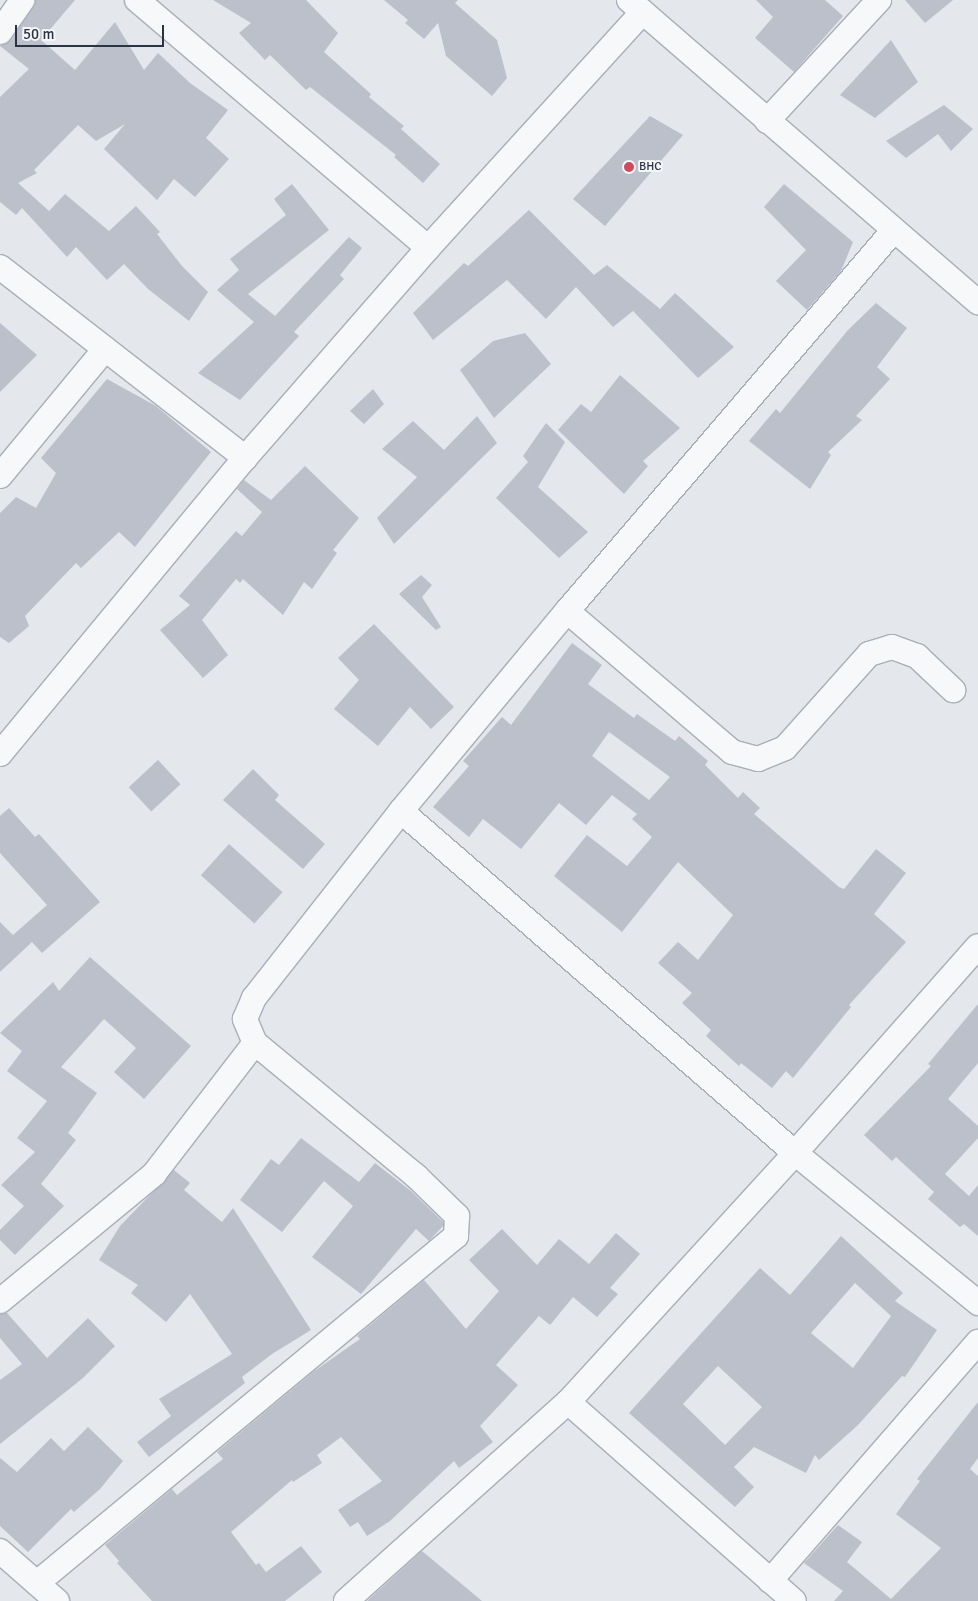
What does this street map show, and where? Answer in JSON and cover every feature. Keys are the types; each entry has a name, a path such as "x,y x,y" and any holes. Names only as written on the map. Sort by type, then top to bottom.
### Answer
{"street":[{"path":"0,32 22,0"},
{"path":"138,0 428,248"},
{"path":"768,121 880,0"},
{"path":"0,754 245,458 636,6 978,302"},
{"path":"37,1583 456,1236 457,1216 416,1176 255,1043 245,1019 254,998 401,811 567,611 894,230"},
{"path":"0,267 245,458"},
{"path":"0,476 105,349"},
{"path":"567,611 732,752 758,759 785,748 869,654 892,647 917,656 954,690"},
{"path":"401,811 795,1153 978,1303"},
{"path":"346,1601 568,1402 975,956"},
{"path":"0,1301 154,1174 255,1043"},
{"path":"770,1581 978,1342"},
{"path":"568,1402 794,1601"},
{"path":"0,1551 57,1601"}],"building":[{"path":"36,0 75,0 41,40 75,70 115,22 144,70 158,53 190,83 228,110 206,138 229,159 195,197 174,179 157,200 104,149 125,124 96,141 78,125 34,170 37,173 18,183 49,211 65,194 109,231 136,206 160,232 157,234 182,266 208,292 189,321 148,289 124,264 107,280 76,247 67,257 22,208 16,215 0,202 0,97 29,69 0,46 11,40"},
{"path":"213,0 306,0 338,33 324,52 371,94 369,97 404,126 401,129 440,164 423,183 394,157 396,155 310,87 306,90 270,55 265,60 239,33 251,23"},
{"path":"384,0 458,0 455,3 497,40 507,78 492,96 446,56 438,23 424,39 405,23 408,20"},
{"path":"756,0 825,0 843,16 794,72 755,38 773,17"},
{"path":"905,0 953,0 925,23"},
{"path":"891,40 918,82 875,118 840,95"},
{"path":"944,105 973,129 951,151 938,134 906,158 886,141"},
{"name":"BHC","path":"650,116 683,135 605,226 573,199"},
{"path":"292,184 329,230 248,294 275,316 349,237 362,248 340,275 344,279 294,332 299,336 240,400 198,373 254,322 217,290 239,270 230,259 286,215 274,199"},
{"path":"784,184 853,242 841,271 807,310 776,281 806,250 764,207"},
{"path":"529,210 594,275 607,265 660,309 675,293 734,347 698,378 633,311 613,327 576,287 546,319 507,280 433,340 413,313 464,263 468,266"},
{"path":"876,303 907,328 877,367 890,379 856,416 862,420 828,452 831,455 810,489 749,441 776,409 780,413 848,330"},
{"path":"0,323 37,355 0,392"},
{"path":"525,333 551,364 494,418 460,370 493,341"},
{"path":"620,375 680,428 643,461 648,466 624,494 558,430 581,404 591,412"},
{"path":"107,379 156,406 211,452 135,547 119,532 81,568 76,563 25,616 29,626 9,643 0,637 0,513 16,497 36,508 56,473 41,458"},
{"path":"373,389 384,404 364,424 350,411"},
{"path":"477,416 497,443 394,544 377,518 417,477 382,449 413,421 444,450"},
{"path":"546,423 565,442 538,487 588,532 559,558 496,498 528,462 523,456"},
{"path":"305,466 359,518 333,550 337,553 312,589 304,582 283,615 243,579 240,583 236,579 202,620 228,655 203,678 160,630 190,605 179,596 236,531 242,536 262,512 237,489 244,480 271,500"},
{"path":"421,575 432,585 422,597 441,627 436,630 399,594"},
{"path":"374,624 454,707 431,729 410,707 378,746 334,709 359,680 338,658"},
{"path":"572,643 602,665 588,684 634,718 637,714 675,741 679,736 708,761 705,765 738,798 743,792 760,808 754,814 839,887 844,889 876,849 906,873 874,914 906,942 849,1005 851,1007 793,1078 786,1071 772,1088 741,1063 739,1066 706,1036 711,1030 682,1003 692,993 658,963 678,942 698,960 733,915 678,862 622,932 554,876 587,835 627,866 652,837 632,819 637,814 612,795 586,825 559,803 521,849 483,819 469,837 433,807 469,766 463,761 502,717 511,725","holes":["609,732 670,777 649,800 592,756"]},
{"path":"158,760 181,784 151,811 129,787"},
{"path":"253,769 279,795 275,800 325,844 303,869 223,800"},
{"path":"9,808 35,837 39,834 100,902 42,953 32,942 0,972 0,922 13,935 47,905 0,853 0,816"},
{"path":"229,844 283,892 254,923 201,875"},
{"path":"90,957 191,1046 144,1099 114,1072 136,1048 104,1019 61,1067 97,1093 68,1133 76,1140 41,1184 64,1206 15,1255 0,1240 0,1230 24,1206 1,1185 35,1152 17,1138 47,1101 7,1071 22,1051 0,1033 53,982 59,991"},
{"path":"978,1004 978,1063 948,1099 978,1126 978,1138 945,1174 969,1196 978,1185 978,1236 964,1224 960,1227 928,1199 934,1192 896,1157 892,1161 864,1135 931,1066 928,1064"},
{"path":"301,1138 359,1182 375,1163 411,1191 443,1222 443,1226 429,1241 416,1229 361,1294 312,1257 353,1206 324,1181 282,1232 240,1200 271,1159 279,1165"},
{"path":"174,1170 190,1183 184,1190 222,1222 233,1208 311,1330 272,1354 242,1377 245,1383 149,1457 137,1442 171,1416 159,1399 232,1354 190,1294 166,1322 131,1293 138,1285 99,1260 120,1226"},
{"path":"502,1229 537,1265 559,1239 589,1264 616,1233 640,1254 610,1288 618,1294 597,1317 573,1297 550,1325 539,1316 496,1365 518,1385 480,1426 493,1442 459,1468 454,1461 390,1521 367,1536 358,1522 350,1527 338,1510 382,1481 341,1437 317,1455 322,1463 293,1482 292,1480 231,1532 256,1565 259,1563 266,1572 301,1546 322,1572 285,1601 152,1601 117,1563 119,1561 105,1545 172,1489 177,1495 223,1459 217,1452 313,1372 360,1339 357,1336 424,1280 466,1329 499,1291 469,1260"},
{"path":"841,1236 903,1293 895,1301 937,1330 905,1377 902,1376 858,1425 819,1460 815,1455 806,1473 754,1447 734,1467 754,1487 735,1507 629,1413 760,1268 790,1295","holes":["855,1283 891,1316 853,1368 811,1333","718,1366 762,1407 725,1445 683,1404"]},
{"path":"7,1313 47,1358 88,1318 115,1346 83,1378 0,1444 0,1380 22,1364 0,1338 0,1314"},
{"path":"978,1402 978,1458 970,1469 978,1476 978,1601 834,1601 843,1591 804,1563 838,1525 862,1542 847,1562 891,1599 941,1548 896,1514 920,1481 917,1479"},
{"path":"88,1427 123,1461 100,1489 74,1512 71,1509 28,1552 0,1526 0,1458 17,1472 51,1438 64,1451"},
{"path":"422,1551 482,1601 367,1601"}],"place":[{"name":"BHC","path":"629,167"}]}
